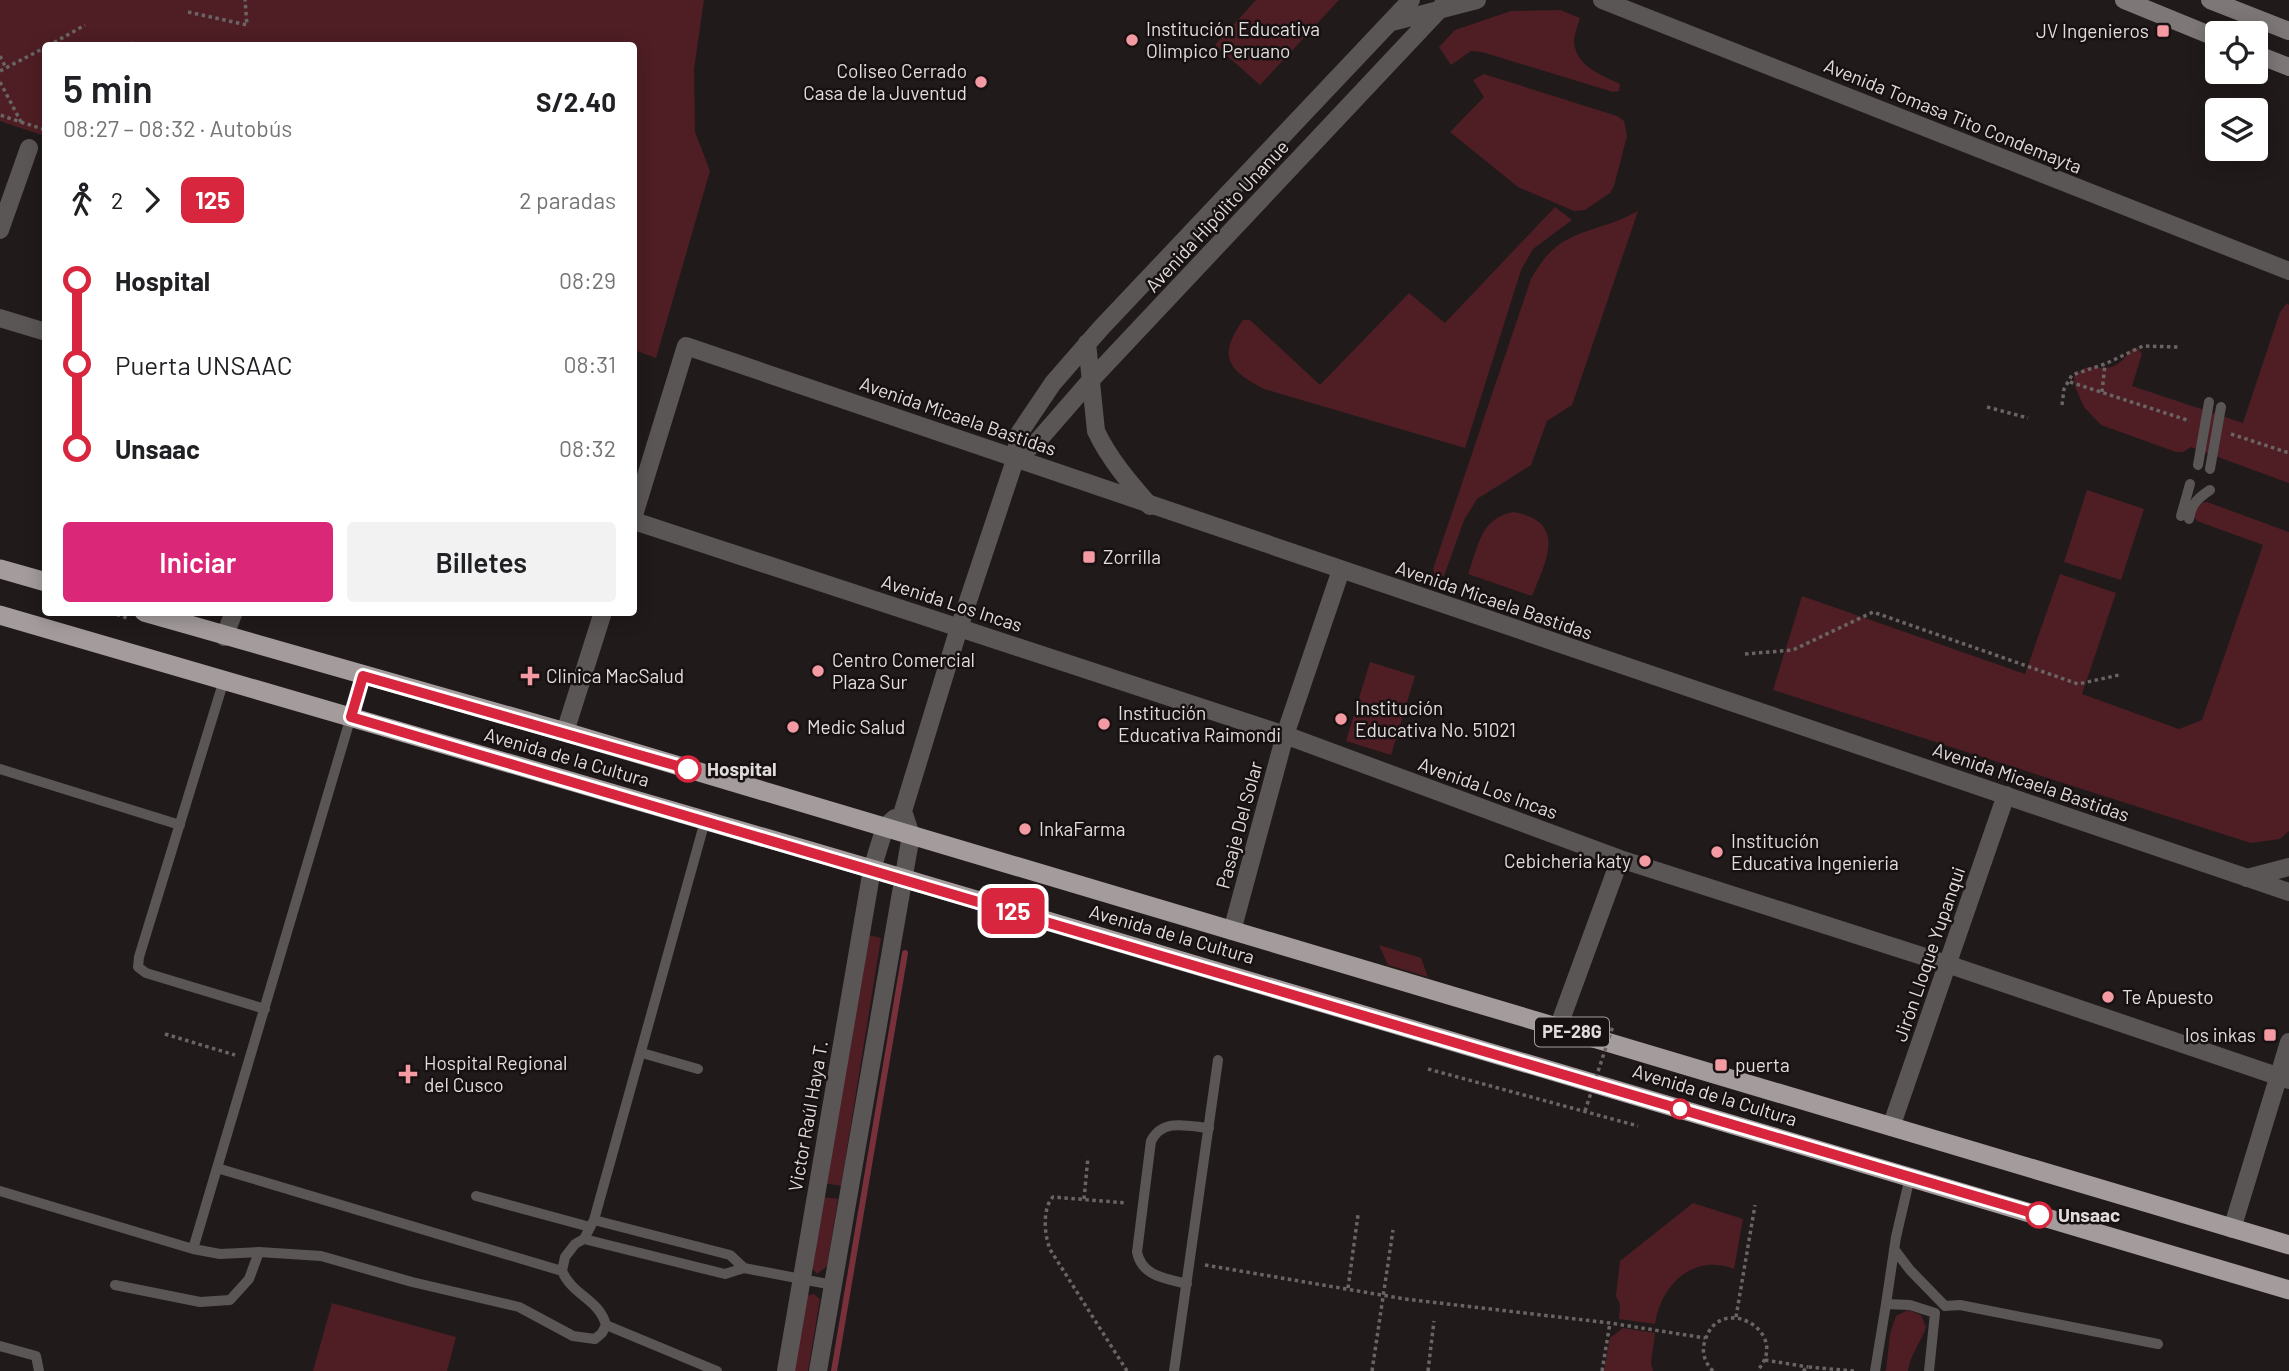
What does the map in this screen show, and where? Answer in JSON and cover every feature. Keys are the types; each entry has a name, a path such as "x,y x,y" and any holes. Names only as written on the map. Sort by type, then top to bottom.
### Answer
{"highway":[{"path":"0,569 42,581"},
{"name":"Avenida de la Cultura","path":"0,615 903,878 2286,1289"},
{"name":"Avenida de la Cultura","path":"157,616 565,732 2289,1245"}],"main road":[{"path":"2124,0 2205,33"},
{"path":"2210,0 2289,31"},
{"path":"2268,59 2289,67"}],"street":[{"name":"Avenida Hipólito Unanue","path":"903,811 959,628 1016,457 1018,435 1053,383 1087,343 1411,0"},
{"path":"1392,22 1443,5 1477,0"},
{"name":"Avenida Tomasa Tito Condemayta","path":"1602,0 2289,271"},
{"name":"Avenida Hipólito Unanue","path":"1016,457 1036,443 1090,381 1443,5"},
{"path":"0,230 29,148"},
{"path":"0,318 42,331"},
{"path":"1087,343 1097,432 1132,486 1150,506"},
{"name":"Avenida Micaela Bastidas","path":"637,505 686,346 2289,892"},
{"name":"Avenida Los Incas","path":"637,522 1285,735 1620,859 1947,964 2283,1078"},
{"name":"Pasaje Del Solar","path":"1232,931 1285,735 1341,570"},
{"path":"225,637 233,616"},
{"path":"565,732 602,616"},
{"name":"Jirón Lloque Yupanqui","path":"1891,1127 2006,795"},
{"path":"818,1371 911,835 903,811 885,827"},
{"name":"Victor Raúl Haya T.","path":"786,1371 872,869 885,827"},
{"path":"1558,1028 1620,859"},
{"path":"2247,878 2289,867"},
{"path":"2232,1229 2283,1078 2289,1041"}],"lane":[{"path":"2204,467 2211,427 2209,402"},
{"path":"2211,427 2221,407"},
{"path":"2190,484 2185,517 2197,499 2210,490"},
{"path":"193,1249 363,676"},
{"path":"224,680 138,967 146,973 265,1009"},
{"path":"0,769 180,825"},
{"path":"562,1271 565,1257 575,1244 584,1239 592,1224 642,1054 705,821"},
{"path":"642,1054 698,1069"},
{"path":"1174,1371 1218,1060"},
{"path":"1187,1284 1150,1273 1139,1261 1137,1252 1151,1141 1163,1126 1173,1124 1209,1128"},
{"path":"0,1191 193,1249 220,1254 259,1252 321,1256 412,1282 519,1307 573,1336 595,1339 606,1325 603,1312 573,1289 562,1271 217,1168"},
{"path":"1875,1371 1894,1249 1910,1177"},
{"path":"476,1196 730,1255 744,1268"},
{"path":"584,1239 725,1274 744,1268 833,1284"},
{"path":"1894,1249 1945,1306"},
{"path":"115,1284 200,1302 230,1300 249,1279 259,1252"},
{"path":"1886,1304 1910,1305 1935,1313"},
{"path":"1928,1371 1935,1313 1945,1306 1959,1305 2158,1344"},
{"path":"606,1325 717,1371"},
{"path":"0,1346 36,1356 38,1371"}],"path":[{"path":"188,12 247,25 245,0"},
{"path":"54,42 85,25"},
{"path":"0,71 42,49"},
{"path":"0,56 6,68"},
{"path":"0,82 21,122"},
{"path":"0,115 42,129"},
{"path":"2062,405 2064,389 2072,375 2105,364 2143,346 2178,347"},
{"path":"2102,392 2105,364"},
{"path":"2070,382 2289,453"},
{"path":"1987,407 2028,418"},
{"path":"1745,654 1793,650 1873,612 2078,684 2119,675"},
{"path":"1585,1111 1613,1026"},
{"path":"164,1034 251,1059"},
{"path":"1428,1069 1638,1126"},
{"path":"1084,1199 1088,1157"},
{"path":"1127,1371 1046,1241 1050,1198 1059,1196 1143,1205"},
{"path":"1736,1317 1755,1205"},
{"path":"1348,1288 1358,1215"},
{"path":"1372,1371 1393,1230"},
{"path":"1203,1265 1382,1295 1610,1323 1705,1338"},
{"path":"1713,1371 1704,1357 1705,1338 1717,1323 1736,1317 1754,1324 1765,1340 1764,1359 1757,1371"},
{"path":"1428,1371 1434,1321"},
{"path":"1602,1371 1610,1323"},
{"path":"1764,1359 1808,1367 1854,1371"},
{"path":"1803,1371 1808,1367"}],"shaded area":[{"path":"0,0 704,0 694,69 695,132 710,171 656,358 637,351 637,42 42,42 42,135 0,121"},
{"path":"1256,0 1339,0 1260,85 1215,45"},
{"path":"1560,10 1580,18 1574,42 1579,57 1591,69 1620,84 1619,91 1613,92 1482,52 1471,51 1451,65 1439,47 1455,30 1511,11"},
{"path":"1484,74 1617,116 1624,121 1627,136 1610,193 1585,210 1574,211 1518,187 1450,132 1484,97 1473,80"},
{"path":"1555,207 1572,220 1533,249 1521,270 1465,448 1264,389 1242,375 1230,361 1230,344 1235,333 1243,320 1250,320 1320,385 1409,293 1445,323"},
{"path":"1638,211 1572,405 1547,421 1531,465 1477,499 1464,520 1444,576 1435,576 1433,569 1531,279 1553,249 1565,241"},
{"path":"2287,303 2289,483 2191,447 2183,452 2176,452 2101,425 2084,407 2075,387 2074,377 2088,367 2115,366 2133,348 2138,348 2142,354 2132,386 2243,423 2280,312"},
{"path":"2087,490 2144,509 2121,580 2064,562"},
{"path":"2207,502 2289,532 2289,831 2280,839 2251,843 1773,690 1802,596 2025,674 2060,574 2116,593 2082,694 2179,729 2202,720 2263,545 2197,521 2194,517 2198,503"},
{"path":"1514,512 1531,517 1542,524 1547,534 1547,557 1532,596 1468,574 1478,543 1487,527 1503,515"},
{"path":"1370,662 1415,676 1391,755 1346,741"},
{"path":"868,935 881,938 841,1186 824,1183"},
{"path":"1379,945 1421,958 1428,977 1388,965"},
{"path":"822,1197 838,1199 827,1266 817,1274 809,1264"},
{"path":"1693,1203 1743,1219 1734,1269 1705,1265 1681,1276 1664,1297 1655,1324 1619,1319 1620,1304 1616,1296 1620,1261"},
{"path":"814,1294 820,1299 808,1371 793,1371 805,1296"},
{"path":"332,1303 456,1337 447,1371 313,1371"},
{"path":"1908,1310 1921,1315 1926,1327 1908,1371 1886,1371 1890,1334 1896,1316"},
{"path":"1623,1328 1655,1333 1651,1363 1653,1371 1604,1371 1610,1338"}],"waterway":[{"path":"834,1371 905,953"}],"bus line":[{"name":"125","path":"688,769 363,676 351,717 2039,1215"}],"place":[{"name":"JV Ingenieros","path":"2163,31"},
{"name":"Institución Educativa Olimpico Peruano","path":"1132,40"},
{"name":"Coliseo Cerrado Casa de la Juventud","path":"981,82"},
{"name":"Zorrilla","path":"1089,557"},
{"name":"Centro Comercial Plaza Sur","path":"818,671"},
{"name":"Clinica MacSalud","path":"530,676"},
{"name":"Institución Educativa No. 51021","path":"1341,719"},
{"name":"Institución Educativa Raimondi","path":"1104,724"},
{"name":"Medic Salud","path":"793,727"},
{"name":"Hospital","path":"688,769"},
{"name":"InkaFarma","path":"1025,829"},
{"name":"Institución Educativa Ingenieria","path":"1717,852"},
{"name":"Cebicheria katy","path":"1645,861"},
{"name":"Te Apuesto","path":"2108,997"},
{"name":"los inkas","path":"2270,1035"},
{"name":"puerta","path":"1721,1065"},
{"name":"Hospital Regional del Cusco","path":"408,1074"},
{"name":"Unsaac","path":"2039,1215"}]}
